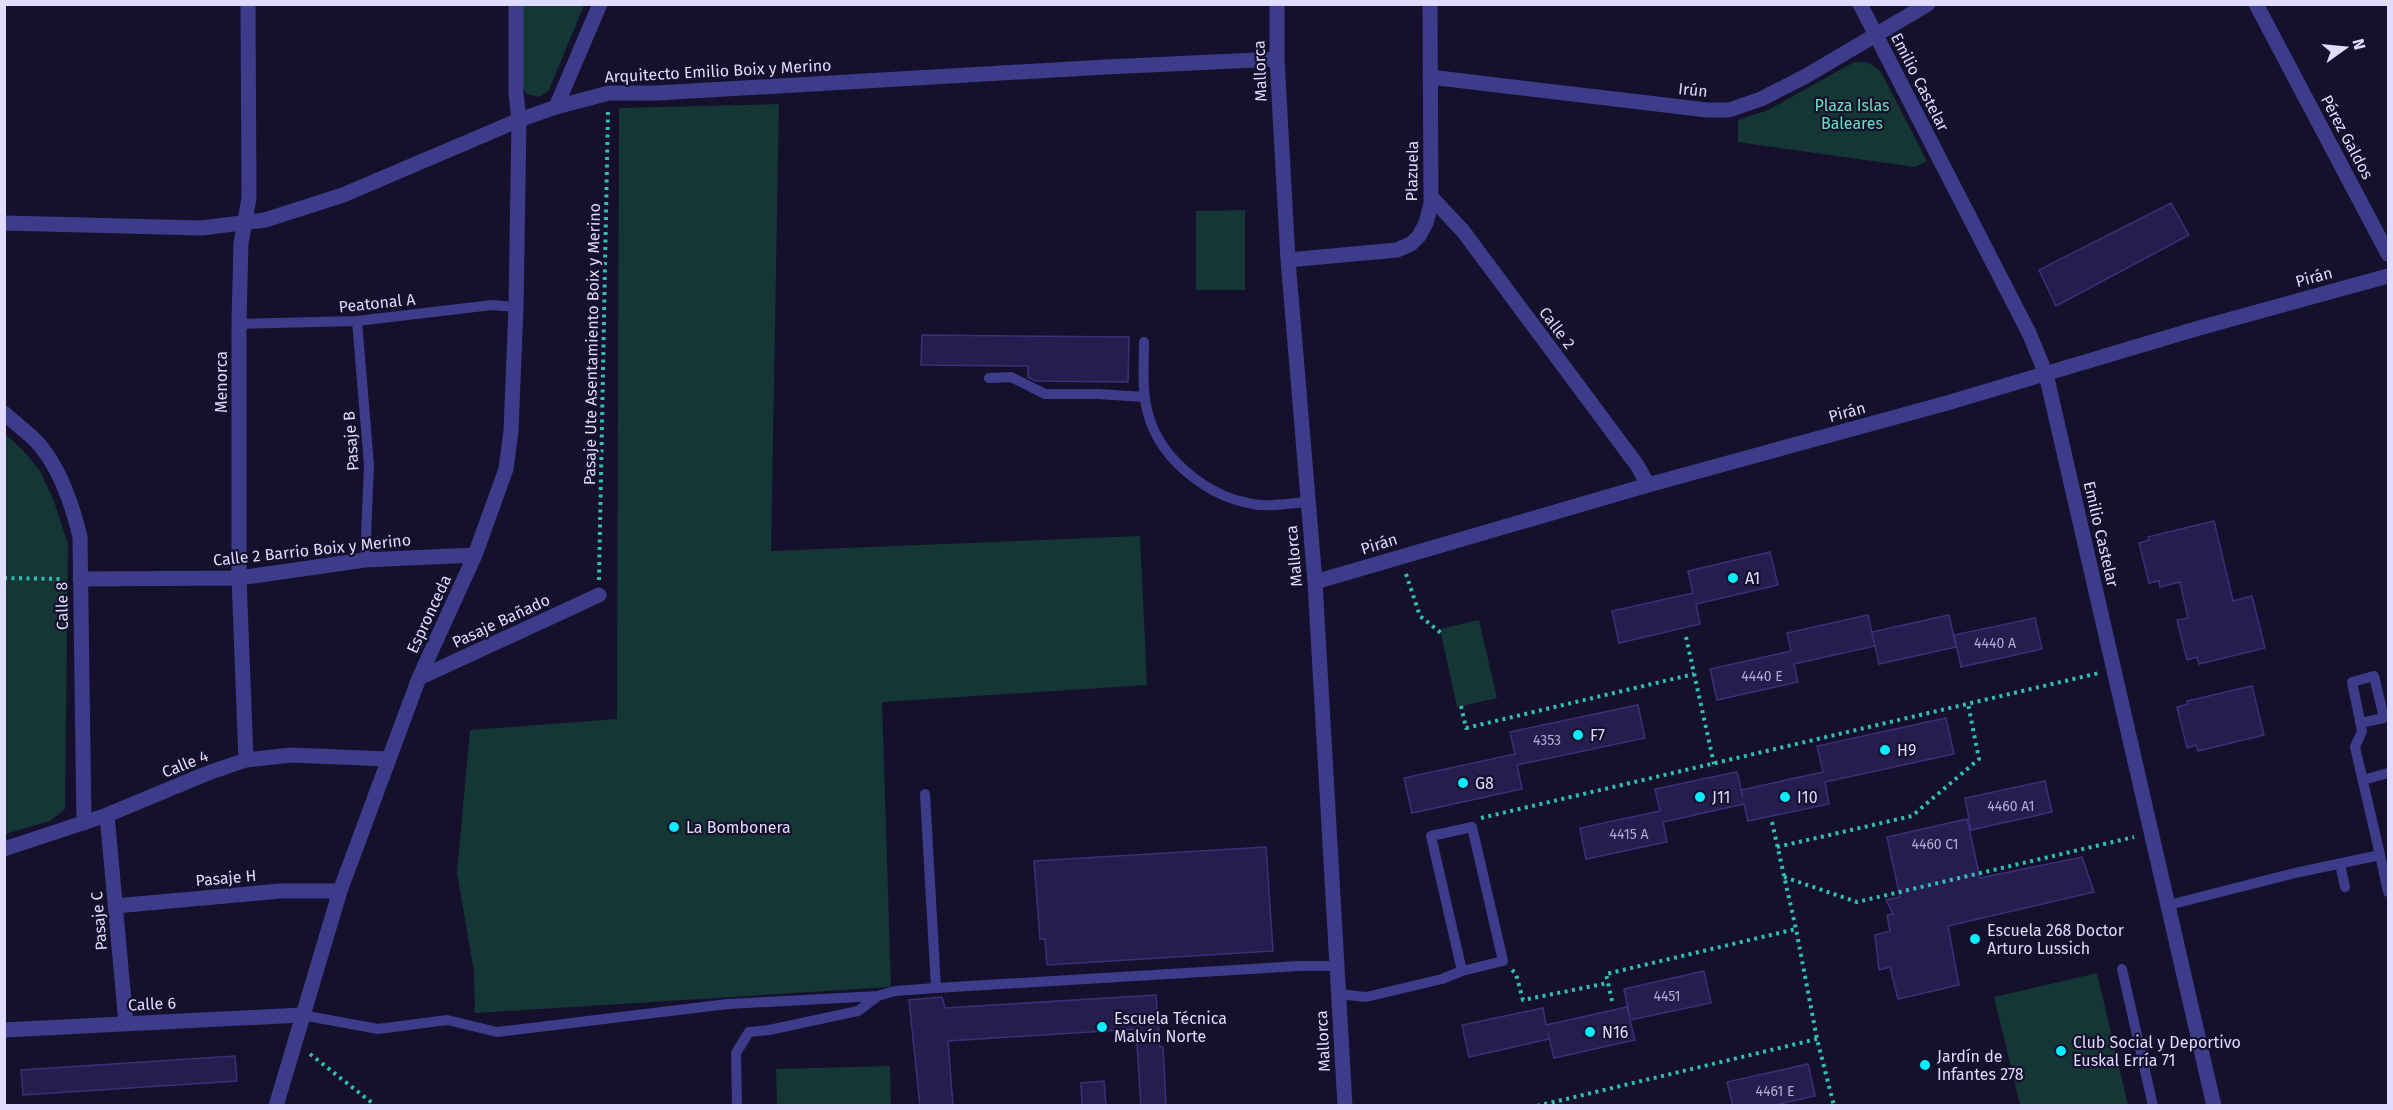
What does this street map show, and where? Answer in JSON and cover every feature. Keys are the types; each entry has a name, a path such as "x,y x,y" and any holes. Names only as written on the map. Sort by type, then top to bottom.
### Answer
{"street":[{"name":"Menorca","path":"246,760 239,578 239,324 241,243 249,198 248,4"},
{"name":"Espronceda","path":"276,1106 340,891 387,759 418,678 475,555 506,469 511,431 516,307 519,120 516,93 516,4"},
{"path":"556,107 600,4"},
{"name":"Mallorca","path":"1277,4 1277,59 1288,260 1315,582 1345,1106"},
{"name":"Plazuela","path":"1288,260 1397,250 1411,244 1419,236 1426,223 1431,197 1430,4"},
{"name":"Emilio Castelar","path":"1860,4 2029,333 2046,374 2214,1106"},
{"name":"Irún","path":"1430,77 1707,110 1729,110 1761,99 1788,85 1928,4"},
{"name":"Pérez Galdos","path":"2256,4 2388,254"},
{"name":"Arquitecto Emilio Boix y Merino","path":"4,223 202,228 282,216 343,195 519,120 556,107 609,93 657,93 1277,59"},
{"name":"Calle 2","path":"1431,197 1463,231 1637,465 1648,485"},
{"name":"Pirán","path":"1315,582 1648,485 2046,374 2199,327 2388,276"},
{"name":"Calle 8","path":"4,413 37,442 61,479 80,537 84,823"},
{"name":"Calle 2 Barrio Boix y Merino","path":"80,579 239,578 365,560 475,555"},
{"name":"Pasaje Bañado","path":"418,678 599,596"},
{"name":"Calle 4","path":"4,849 107,816 208,773 246,760 291,755 387,759"},
{"name":"Pasaje C","path":"107,816 126,1023"},
{"name":"Pasaje H","path":"115,906 280,891 340,891"},
{"name":"Calle 6","path":"4,1030 302,1015"}],"lane":[{"name":"Peatonal A","path":"239,324 357,321 492,305 516,307"},
{"name":"Pasaje B","path":"357,321 369,465 365,560"},
{"path":"1144,342 1145,397 1150,421 1181,467 1199,482 1222,495 1248,504 1308,502"},
{"path":"989,378 1011,377 1045,394 1145,397"},
{"path":"2360,723 2384,718 2374,676 2352,682 2360,723 2362,731 2355,747 2388,892"},
{"path":"2363,780 2388,773"},
{"path":"926,794 936,988"},
{"path":"1338,994 1366,997 1442,979 1462,971 1503,961 1472,827 1431,836 1462,971"},
{"path":"2169,905 2380,855"},
{"path":"2340,864 2344,887"},
{"path":"302,1015 378,1029 447,1020 497,1032 728,1004 878,996 895,991 936,988 1299,966 1337,966"},
{"path":"2122,969 2153,1106"},
{"path":"736,1106 736,1053 749,1032 858,1011 878,996"}],"path":[{"name":"Pasaje Ute Asentamiento Boix y Merino","path":"599,596 609,93"},
{"path":"1400,556 1420,616 1441,633"},
{"path":"4,578 80,579"},
{"path":"1686,637 1714,764"},
{"path":"1472,827 1481,818 2114,669"},
{"path":"1461,706 1466,728 1695,674"},
{"path":"1777,847 1912,816 1978,759 1968,704"},
{"path":"1772,822 1817,1039 1834,1106"},
{"path":"1784,877 1857,902 2152,833"},
{"path":"1612,1001 1606,974 1796,929"},
{"path":"1503,961 1516,974 1523,1000 1608,983"},
{"path":"1537,1106 1817,1039"},
{"path":"295,1043 376,1106"}],"green space":[{"path":"522,5 584,5 549,90 539,97 527,94 523,88"},
{"name":"Plaza Islas Baleares","path":"1854,62 1869,64 1881,72 1927,161 1915,167 1738,142 1738,120 1768,110"},
{"path":"779,104 771,551 1140,536 1147,685 882,702 891,987 475,1013 474,972 457,873 470,730 617,719 619,108"},
{"path":"1245,210 1245,290 1196,290 1196,211"},
{"path":"5,434 23,450 40,471 54,501 68,544 65,809 50,821 5,834"},
{"path":"1479,620 1497,698 1457,707 1440,629"},
{"name":"Club Social y Deportivo Euskal Erría 71","path":"2097,973 2128,1105 2020,1105 1994,997"},
{"path":"890,1066 891,1105 777,1105 776,1069"}],"building":[{"path":"2171,203 2189,235 2056,306 2039,270"},
{"path":"922,335 1129,337 1128,382 1035,381 1028,377 1028,366 921,365"},
{"path":"2214,521 2233,601 2252,596 2265,648 2199,664 2197,657 2187,660 2177,620 2188,618 2180,582 2160,587 2159,581 2149,583 2139,543 2149,540 2148,537"},
{"path":"1770,552 1778,585 1696,604 1700,624 1619,643 1612,611 1693,593 1688,571"},
{"path":"1868,615 1875,646 1794,664 1798,682 1717,700 1710,669 1791,651 1787,633"},
{"path":"1949,615 1956,647 1879,664 1872,632"},
{"path":"2035,618 2042,649 1961,667 1954,635"},
{"path":"2252,686 2264,735 2198,751 2196,745 2187,748 2177,707 2188,704 2187,701"},
{"path":"1638,705 1645,738 1517,765 1522,789 1412,813 1404,778 1515,754 1510,732"},
{"path":"1946,718 1954,754 1825,782 1829,804 1748,821 1744,804 1663,822 1667,842 1586,859 1580,828 1660,811 1655,789 1737,772 1741,790 1823,772 1817,746"},
{"path":"2045,781 2052,812 1971,830 1965,798"},
{"path":"1967,819 1980,878 2082,857 2094,892 1948,926 1959,985 1898,999 1890,967 1879,970 1875,935 1890,931 1887,915 1893,914 1886,900 1900,897 1887,837"},
{"path":"1266,847 1273,951 1047,965 1045,939 1040,939 1034,861"},
{"path":"1704,971 1711,1003 1630,1020 1635,1040 1554,1058 1548,1033 1549,1039 1469,1057 1462,1025 1543,1008 1546,1025 1627,1007 1630,1018 1624,989"},
{"path":"1156,995 1160,1047 1163,1047 1166,1106 1141,1106 1136,1029 948,1041 953,1106 920,1106 909,1000 942,997 945,1008"},
{"path":"235,1056 237,1081 23,1095 21,1070"},
{"path":"1808,1064 1815,1096 1770,1106 1733,1106 1727,1082"},
{"path":"1104,1081 1106,1106 1082,1106 1081,1083"}],"place":[{"name":"A1","path":"1733,578"},
{"name":"F7","path":"1578,735"},
{"name":"H9","path":"1885,750"},
{"name":"G8","path":"1463,783"},
{"name":"J11","path":"1700,797"},
{"name":"I10","path":"1785,797"},
{"name":"La Bombonera","path":"674,827"},
{"name":"Escuela 268 Doctor Arturo Lussich","path":"1975,939"},
{"name":"Escuela Técnica Malvín Norte","path":"1102,1027"},
{"name":"N16","path":"1590,1032"},
{"name":"Club Social y Deportivo Euskal Erría 71","path":"2061,1051"},
{"name":"Jardín de Infantes 278","path":"1925,1065"}]}
